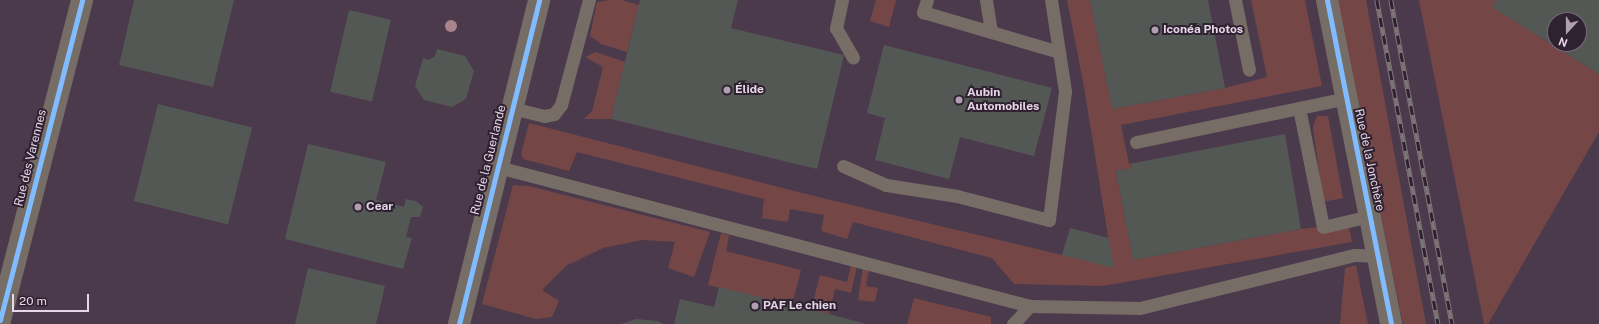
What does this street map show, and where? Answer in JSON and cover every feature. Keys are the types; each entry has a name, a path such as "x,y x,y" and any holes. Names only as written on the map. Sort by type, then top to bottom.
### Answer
{"street":[{"name":"Rue des Varennes","path":"0,320 82,0"},
{"name":"Rue de la Guerlande","path":"459,324 539,0"},
{"name":"Rue de la Jonchère","path":"1327,0 1390,324"}],"lane":[{"path":"512,108 544,116 554,114 561,105 589,0"},
{"path":"842,0 836,28 852,57"},
{"path":"927,0 923,12 1059,52"},
{"path":"986,0 991,32"},
{"path":"843,166 886,185 957,196 1049,220 1065,91 1051,0"},
{"path":"1235,0 1249,70"},
{"path":"1136,142 1346,98"},
{"path":"1299,108 1323,226 1370,216"},
{"path":"498,167 1030,306 1140,308 1354,254 1378,256"},
{"path":"1013,324 1030,306"}],"shaded area":[{"path":"622,0 639,5 627,52 601,44 590,36 597,2"},
{"path":"876,0 896,0 889,27 870,21"},
{"path":"1067,0 1090,0 1112,109 1225,88 1267,77 1251,0 1305,0 1322,86 1121,125 1129,164 1133,168 1116,171 1133,260 1301,229 1348,224 1352,242 1103,286 1014,284 992,258 853,222 847,239 821,231 824,215 790,209 788,222 762,218 764,199 577,152 569,171 523,159 521,154 529,123 822,198 1113,267 1084,87"},
{"path":"1337,0 1366,0 1426,324 1403,324"},
{"path":"1419,0 1496,0 1492,7 1547,41 1547,52 1564,52 1599,74 1599,132 1488,324 1484,324"},
{"path":"596,52 625,62 611,119 584,119 592,111 603,67 585,57"},
{"path":"1317,116 1328,116 1343,198 1323,202 1313,127"},
{"path":"513,185 529,186 710,232 694,277 668,268 675,242 642,240 603,248 566,266 542,290 559,301 552,317 536,319 482,304"},
{"path":"721,233 729,235 726,251 801,270 792,305 708,285"},
{"path":"851,265 857,266 851,293 835,289 829,314 811,310 820,275 847,282"},
{"path":"1356,265 1368,324 1340,324 1345,268"},
{"path":"863,267 869,268 866,286 878,288 875,302 858,300"},
{"path":"914,298 991,317 991,324 907,324"}],"building":[{"path":"134,0 234,0 213,87 119,65"},
{"name":"Élide","path":"640,0 738,0 731,28 844,55 817,169 611,119"},
{"name":"Iconéa Photos","path":"1090,0 1208,0 1225,88 1112,109"},
{"path":"1496,0 1599,0 1599,74 1564,52 1587,52 1587,12 1547,12 1547,41 1492,7"},
{"path":"349,10 391,20 372,102 330,92"},
{"name":"Aubin Automobiles","path":"884,45 1052,88 1034,156 960,137 949,179 875,160 885,118 867,113"},
{"path":"437,49 465,56 474,71 466,99 452,107 424,100 415,86 423,58 429,60 435,56"},
{"path":"158,104 252,127 228,224 134,201"},
{"path":"1285,134 1301,229 1133,260 1116,171 1133,168 1129,164"},
{"name":"Cear","path":"308,144 386,162 376,200 404,207 406,199 416,201 423,207 420,217 411,217 406,237 412,238 403,269 285,239"},
{"path":"1070,228 1109,238 1114,268 1062,255"},
{"path":"308,268 385,286 376,324 295,324"},
{"name":"PAF Le chien","path":"719,287 866,324 674,324 680,299 714,307"},
{"path":"636,319 657,321 664,324 621,324"}],"railway":[{"path":"1377,0 1438,324"},
{"path":"1391,0 1452,324"}],"cycle path":[{"path":"0,320 82,0"},
{"path":"459,324 539,0"},
{"path":"1327,0 1391,324"}],"place":[{"name":"Iconéa Photos","path":"1155,30"},
{"name":"Élide","path":"727,90"},
{"name":"Aubin Automobiles","path":"959,100"},
{"name":"Cear","path":"358,207"},
{"name":"PAF Le chien","path":"755,306"}]}
